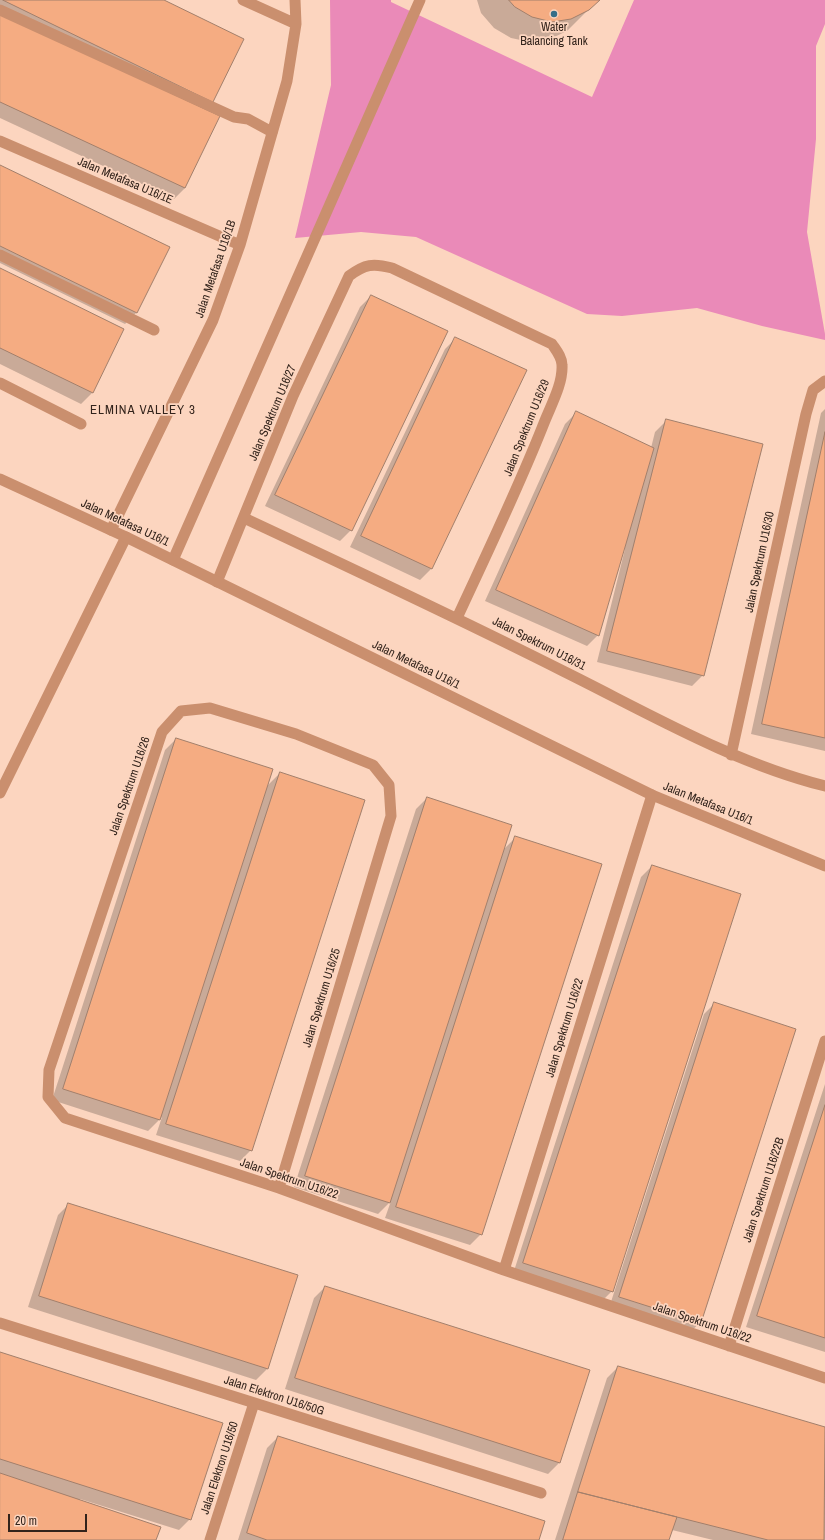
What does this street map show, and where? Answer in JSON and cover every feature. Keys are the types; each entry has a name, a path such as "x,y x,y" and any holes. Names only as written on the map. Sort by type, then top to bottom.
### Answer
{"street":[{"path":"242,0 296,24"},
{"name":"Jalan Metafasa U16/1B","path":"112,530 213,320 240,245 287,81 296,24 295,0"},
{"path":"173,560 420,0"},
{"path":"0,10 234,117 248,119 272,132"},
{"name":"Jalan Metafasa U16/1E","path":"0,141 240,245"},
{"path":"0,255 154,330"},
{"name":"Jalan Spektrum U16/27","path":"217,582 293,396 349,276 367,265"},
{"name":"Jalan Spektrum U16/29","path":"367,265 380,265 392,268 552,344 559,353 562,364 562,376 558,388 531,456 457,618"},
{"name":"Jalan Spektrum U16/30","path":"731,755 806,414 813,390 825,381"},
{"path":"0,383 81,424"},
{"name":"Jalan Metafasa U16/1","path":"0,479 112,530 652,795 825,866"},
{"name":"Jalan Spektrum U16/31","path":"244,518 457,618 731,755 803,781 825,786"},
{"path":"0,793 126,537"},
{"name":"Jalan Spektrum U16/26","path":"64,1118 48,1097 49,1070 162,732 181,711 210,708 296,734 373,765 389,785 391,816"},
{"name":"Jalan Spektrum U16/22","path":"504,1270 652,795"},
{"name":"Jalan Spektrum U16/25","path":"279,1188 391,816"},
{"name":"Jalan Spektrum U16/22B","path":"729,1346 825,1041"},
{"name":"Jalan Spektrum U16/22","path":"64,1118 279,1188 504,1270 825,1378"},
{"name":"Jalan Elektron U16/50G","path":"0,1323 541,1493"},
{"name":"Jalan Elektron U16/50","path":"210,1540 254,1403"}],"shaded area":[{"path":"330,0 391,0 391,2 592,97 634,0 825,0 825,24 816,46 816,139 807,232 825,340 762,326 697,308 622,316 587,314 416,237 361,232 295,238 331,85"}],"building":[{"path":"3,0 164,0 244,39 213,102"},
{"name":"Water Balancing Tank","path":"509,0 600,0 589,10 571,19 552,22 532,17 515,7"},
{"path":"0,13 220,116 185,188 0,102"},
{"path":"0,165 170,247 137,313 0,246"},
{"path":"0,268 124,329 93,393 0,348"},
{"path":"371,295 448,331 352,531 275,495"},
{"path":"455,337 527,370 432,569 361,536"},
{"path":"576,411 654,448 599,636 496,590"},
{"path":"666,419 763,444 704,676 607,651"},
{"path":"825,432 825,738 762,724"},
{"path":"176,738 273,769 160,1120 63,1089"},
{"path":"280,772 365,800 252,1151 166,1124"},
{"path":"427,797 512,825 390,1203 305,1176"},
{"path":"515,836 602,864 482,1235 396,1207"},
{"path":"652,865 741,894 613,1292 523,1263"},
{"path":"714,1002 796,1029 701,1323 619,1297"},
{"path":"825,1105 825,1338 757,1316"},
{"path":"68,1203 298,1275 268,1369 39,1296"},
{"path":"325,1286 590,1370 560,1463 295,1378"},
{"path":"0,1352 223,1423 191,1520 0,1459"},
{"path":"618,1366 825,1427 824,1540 768,1540 578,1492"},
{"path":"278,1436 545,1521 539,1540 267,1540 247,1533"},
{"path":"0,1473 161,1527 156,1540 0,1540"},
{"path":"578,1492 677,1517 669,1540 563,1540"}],"place":[{"name":"Water Balancing Tank","path":"554,14"}],"district":[{"name":"ELMINA VALLEY 3","path":"143,411"}]}
